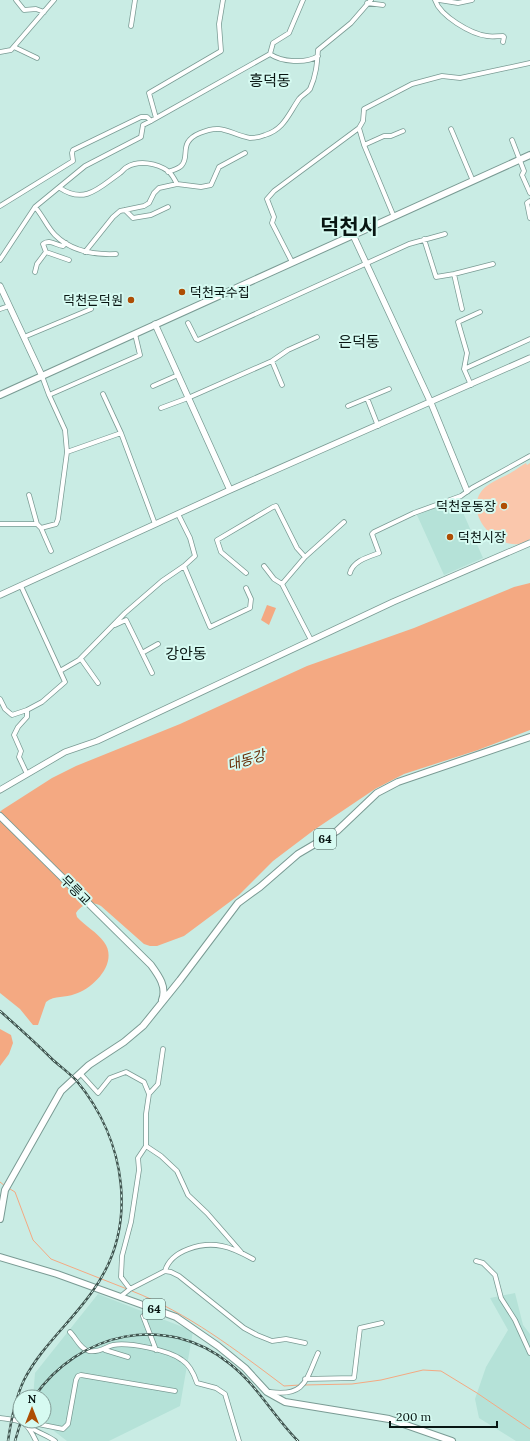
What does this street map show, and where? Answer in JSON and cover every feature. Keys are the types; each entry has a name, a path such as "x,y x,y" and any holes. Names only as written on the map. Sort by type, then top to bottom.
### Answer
{"main road":[{"path":"0,395 292,262 530,156"},
{"path":"353,235 431,403 467,491"},
{"path":"0,286 42,376"},
{"path":"156,324 230,490"},
{"path":"0,595 230,490 431,403 530,358"},
{"path":"0,790 65,752 97,741 311,640 530,543"},
{"name":"64","path":"0,1219 5,1190 61,1091 80,1073 143,1026 238,903 260,887 298,854 337,830 378,793 398,782 530,737"},
{"name":"무릉교","path":"0,816 151,965 162,983 164,995 162,1002"},
{"name":"64","path":"0,1257 122,1295 176,1317 198,1331 245,1368 267,1392 285,1402 389,1419 452,1441"}],"street":[{"path":"16,0 24,10 36,9 44,12"},
{"path":"0,52 7,52 14,47 54,0"},
{"path":"131,26 135,0"},
{"path":"156,118 156,114 148,93 221,51 220,24 223,0"},
{"path":"0,260 35,207 85,166 141,137 143,125 270,54 273,43 289,34 303,0"},
{"path":"434,0 438,6 459,26 488,37 502,36 504,37 503,42"},
{"path":"439,0 458,3 472,0"},
{"path":"168,172 181,166 184,161 184,154 189,140 199,133 219,128 250,138 259,137 278,130 293,112 300,98 309,90 317,70 318,50 351,23 369,2 384,5"},
{"path":"14,47 36,58"},
{"path":"270,54 282,60 310,60 318,56"},
{"path":"292,262 272,223 274,217 267,199 274,191 359,128 363,121 364,109 412,84 442,76 460,78 530,63"},
{"path":"0,206 73,161 73,150 140,117 147,117 151,121"},
{"path":"359,128 364,145 394,217"},
{"path":"451,129 473,181"},
{"path":"364,145 384,136 391,136 403,131"},
{"path":"512,140 524,171 522,175 530,193"},
{"path":"85,252 113,217 126,210 144,206 149,203 154,193 159,188 177,184 201,187 211,185 219,167 244,152"},
{"path":"60,188 67,193 92,193 122,172 126,167 146,163 168,172 177,184"},
{"path":"530,201 527,204 530,218"},
{"path":"35,207 43,215 55,235 66,243 85,252 116,254"},
{"path":"126,210 134,218 142,217 168,207"},
{"path":"188,323 196,339 198,340 424,239 445,234"},
{"path":"424,239 434,275 438,278 493,264"},
{"path":"46,252 43,244 45,242 63,246 66,243"},
{"path":"46,252 69,260"},
{"path":"35,272 37,264 46,252"},
{"path":"454,274 462,309"},
{"path":"0,309 9,306"},
{"path":"24,337 91,309"},
{"path":"471,385 464,369 467,353 458,322 480,312"},
{"path":"49,395 140,354 134,334"},
{"path":"161,408 188,398 272,361 288,350 317,337"},
{"path":"464,369 530,339"},
{"path":"272,361 282,386"},
{"path":"153,386 178,375"},
{"path":"41,528 56,524 67,452 65,430 42,376"},
{"path":"348,406 388,389"},
{"path":"103,394 121,433 155,524"},
{"path":"367,398 378,426"},
{"path":"67,452 121,433"},
{"path":"350,573 351,568 356,563 379,553 372,534 374,532 414,513 461,496 467,491 530,456"},
{"path":"29,495 33,504 37,524 41,528 51,551"},
{"path":"246,573 234,561 221,552 217,540 276,506 297,548 305,557"},
{"path":"60,671 81,659 113,625 162,580 184,566 195,556 190,538 178,514"},
{"path":"282,584 305,557 344,522"},
{"path":"0,524 37,524"},
{"path":"184,566 210,627 250,608 251,599 246,588"},
{"path":"264,566 274,579 282,584 311,640"},
{"path":"0,699 4,709 12,715 27,710 42,702 65,682 21,586"},
{"path":"113,625 126,620 152,673"},
{"path":"142,653 158,644"},
{"path":"81,659 98,683"},
{"path":"27,710 27,717 18,727 14,735 21,751 19,757 28,774"},
{"path":"130,1288 121,1277 122,1256 140,1170 138,1158 146,1146 146,1114 150,1094 158,1084 163,1049"},
{"path":"80,1073 98,1093 110,1078 126,1072 144,1082 150,1094"},
{"path":"146,1146 161,1156 177,1171 188,1195 207,1213 241,1252"},
{"path":"165,1271 167,1263 174,1256 191,1249 221,1245 241,1252 253,1259"},
{"path":"476,1261 483,1263 495,1275 501,1298 515,1320 530,1352"},
{"path":"122,1295 130,1288 165,1271 171,1272 179,1276 244,1328 257,1335 272,1341 286,1339 305,1342"},
{"path":"143,1316 156,1350"},
{"path":"305,1380 354,1378 360,1328 382,1323"},
{"path":"70,1332 89,1352 105,1350 128,1357"},
{"path":"105,1350 111,1346 127,1344 156,1350 181,1359 192,1370 196,1383 216,1388 224,1394 239,1441"},
{"path":"267,1392 279,1394 294,1392 299,1389 305,1380 318,1352"},
{"path":"52,1427 63,1429 66,1428 76,1380 78,1376 81,1375 175,1392"},
{"path":"0,1418 12,1421"},
{"path":"30,1429 36,1441"},
{"path":"34,1429 56,1441"}],"shaded area":[{"name":"덕천운동장","path":"526,463 527,465 530,463 530,539 519,544 510,544 493,536 486,529 477,513 477,504 479,495 486,487"},
{"name":"덕천시장","path":"457,499 483,558 444,575 417,515"},
{"path":"515,1293 523,1325 530,1334 530,1441 516,1441 479,1418 475,1399 486,1367 508,1330 490,1298"},
{"path":"98,1294 193,1331 180,1406 109,1441 67,1441 51,1429 52,1389 34,1389 35,1373"}],"water":[{"name":"대동강","path":"530,583 530,730 478,750 404,774 375,789 314,830 273,861 239,895 184,936 157,946 150,946 144,944 98,904 91,903 85,905 76,913 77,917 104,942 108,950 106,966 96,980 82,991 71,995 53,998 46,1002 38,1025 33,1025 20,1009 0,993 0,812 2,810 52,778 76,766 180,724 307,666 414,628 514,587"},
{"path":"267,605 276,608 269,625 261,620"},
{"path":"0,1029 11,1035 13,1043 9,1054 0,1066"}],"waterway":[{"path":"0,1182 5,1186"},
{"path":"10,1189 15,1192 33,1240 51,1259 127,1289"},
{"path":"132,1291 153,1300 192,1321 230,1346 284,1386 300,1385"},
{"path":"304,1385 352,1384 381,1380 423,1370 441,1371 477,1393 530,1429"}],"railway":[{"path":"0,1011 76,1080 93,1104 106,1129 116,1156 121,1184 121,1212 117,1239 107,1266 84,1303 47,1346 24,1380 18,1395 10,1425 8,1441"},
{"path":"41,1389 53,1375 75,1357 99,1344 125,1337 152,1334 179,1338 205,1348 240,1372 298,1441"},
{"path":"15,1441 19,1429"}],"place":[{"name":"덕천국수집","path":"182,292"},
{"name":"덕천은덕원","path":"131,300"},
{"name":"덕천운동장","path":"504,506"},
{"name":"덕천시장","path":"450,537"}],"district":[{"name":"흥덕동","path":"270,81"},
{"name":"덕천시","path":"349,227"},
{"name":"은덕동","path":"359,342"},
{"name":"강안동","path":"186,654"}]}
